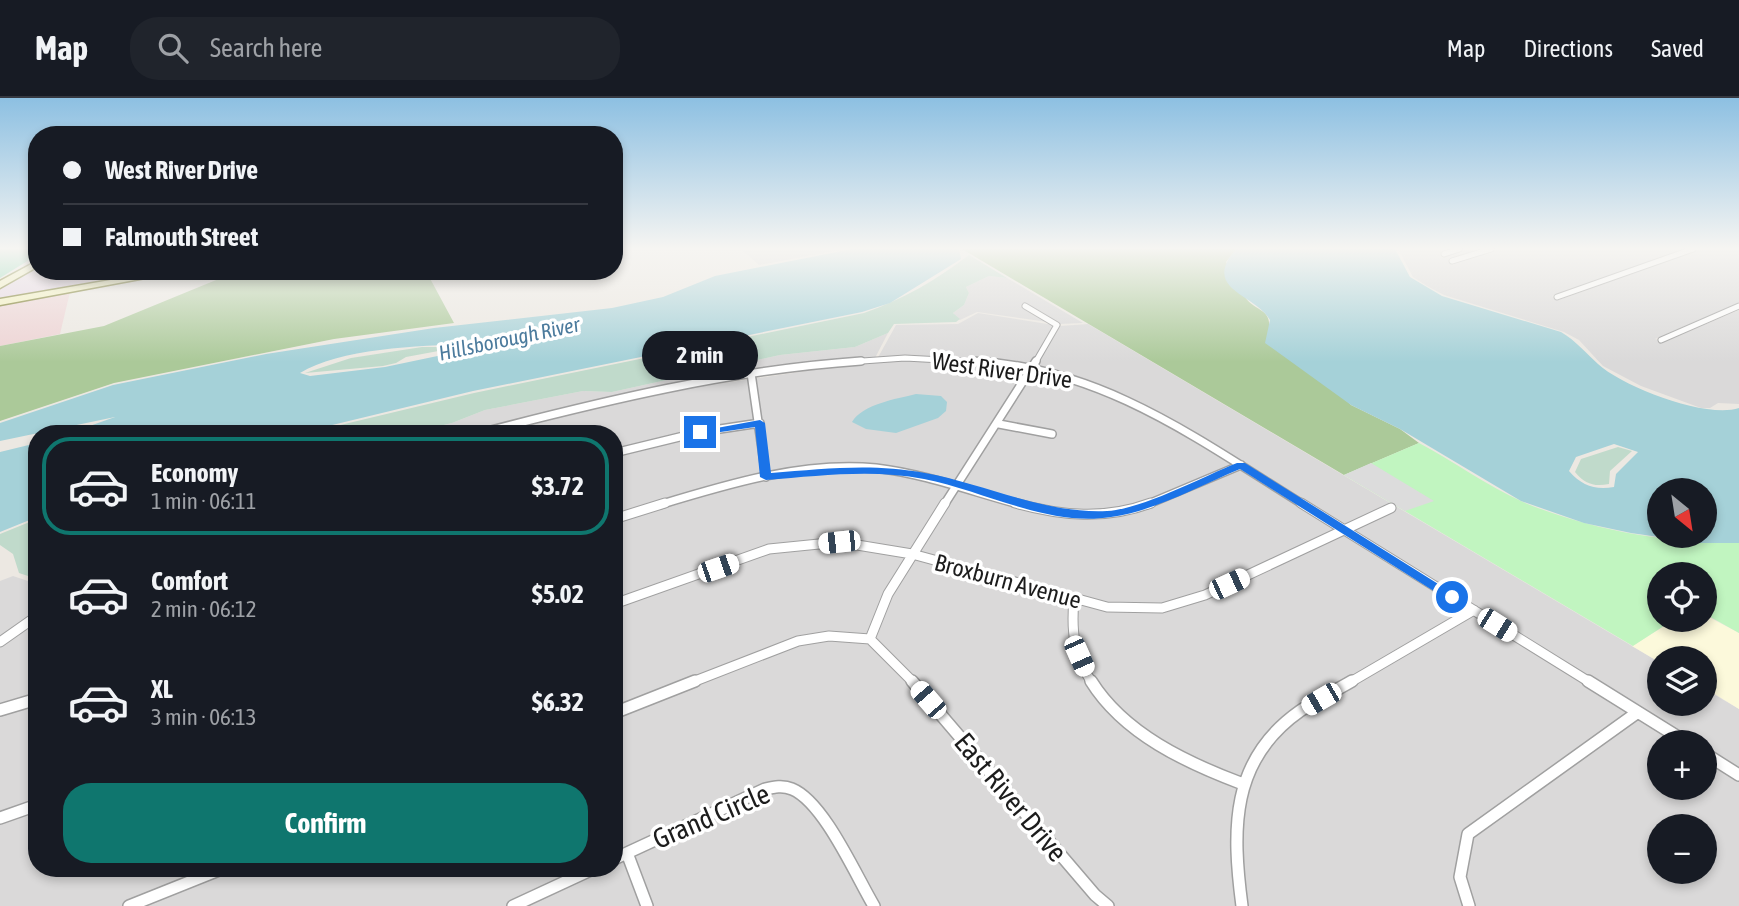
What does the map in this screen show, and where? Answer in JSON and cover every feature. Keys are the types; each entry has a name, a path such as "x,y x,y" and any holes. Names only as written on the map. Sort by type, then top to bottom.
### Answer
{"street":[{"path":"0,302 88,287"},
{"path":"1557,297 1586,287"},
{"path":"623,709 798,641 829,636 870,639 876,614 956,486 999,424 1057,325 1025,306"},
{"path":"1661,340 1739,306"},
{"name":"West River Drive","path":"514,425 585,405 751,373 822,363 916,359 1033,369 1096,384 1125,395 1241,465 1667,730"},
{"path":"751,373 766,477"},
{"path":"623,451 700,432 760,423"},
{"path":"999,424 1052,434"},
{"path":"623,516 721,486 766,477 874,468 927,477 1045,509 1110,514 1138,507 1241,465"},
{"name":"Broxburn Avenue","path":"623,601 769,550 839,542 912,554 1107,607 1145,610 1182,604 1391,508"},
{"path":"1074,599 1070,628 1073,643 1085,670 1117,715 1166,751 1243,784"},
{"path":"1242,906 1235,854 1236,818 1243,784 1267,741 1299,712 1474,610"},
{"path":"0,642 28,622"},
{"name":"East River Drive","path":"870,639 895,661 1095,895 1108,906"},
{"path":"0,710 28,702"},
{"path":"1469,906 1460,877 1468,834 1638,712"},
{"path":"1717,761 1739,775"},
{"name":"Grand Circle","path":"623,855 765,789 786,786 796,790 812,805 874,906"},
{"path":"0,818 28,808"},
{"path":"627,853 647,906"},
{"path":"129,906 202,877"},
{"path":"513,906 576,877"}],"shaded area":[{"path":"4,287 69,287 0,299 0,289"},
{"path":"966,287 1022,287 1083,323 1060,324 1025,304 1020,306 1048,322 977,312 960,320 953,313 964,305 969,293"},
{"path":"1428,287 1578,287 1552,296 1559,300 1596,287 1739,287 1739,303 1655,339 1664,342 1739,310 1739,404 1718,403 1710,408 1701,408 1641,386 1603,366 1579,340 1564,332 1444,295"},
{"path":"70,292 60,334 0,346 0,304"},
{"path":"978,313 1060,326 1088,324 1647,655 1647,716 1717,716 1717,696 1739,709 1739,906 0,906 0,581 13,576 28,581 28,877 623,877 623,425 523,425 596,406 675,390 876,361 896,325 958,324"},
{"path":"888,333 875,358 821,361 662,386 503,425 444,425 485,410 583,391 612,392 780,355 855,347"},
{"path":"1371,463 1434,501 1405,511 1344,475"},
{"path":"1717,621 1739,633 1739,709 1717,695 1717,646 1647,646 1647,655 1632,646 1655,632 1717,632"}],"green space":[{"path":"200,287 434,287 454,323 334,339 114,383 0,421 0,346 104,326"},
{"path":"967,287 969,293 964,305 953,313 960,319 956,322 894,324 888,333 855,347 780,355 612,392 583,391 485,410 444,425 341,425 474,393 864,313 919,288"},
{"path":"1026,287 1239,287 1249,302 1268,318 1269,330 1351,405 1400,429 1419,443 1344,475"},
{"path":"422,347 460,347 406,357 383,366 305,373 351,358"},
{"path":"1419,443 1523,502 1575,520 1647,536 1647,548 1717,548 1717,542 1739,543 1739,633 1717,621 1717,562 1647,562 1647,632 1655,632 1633,646 1344,475"},
{"path":"1618,447 1632,451 1610,471 1609,484 1590,484 1575,472 1581,459"},
{"path":"28,523 28,576 19,573 13,554 0,545 0,534"}],"water":[{"name":"Hillsborough River","path":"688,287 916,287 890,303 862,312 473,391 332,425 92,425 115,417 77,425 28,425 28,435 0,441 0,423 113,385 266,354 434,328 612,308 663,297","holes":["490,345 385,367 310,376 300,373 319,364 366,352 419,346"]},
{"path":"1231,287 1426,287 1442,296 1561,332 1610,373 1645,391 1707,409 1739,408 1739,543 1717,543 1717,478 1647,478 1647,535 1584,523 1521,501 1400,429 1351,405 1265,343 1270,320 1263,311","holes":["1614,444 1638,452 1616,474 1614,487 1601,488 1589,486 1569,471 1576,457"]},
{"path":"916,394 941,396 947,402 946,411 938,418 896,433 866,429 852,422 872,407"},
{"path":"28,445 28,521 0,532 0,452"}],"route":[{"path":"700,432 760,423 766,477 830,469 874,468 927,477 1045,509 1076,514 1110,514 1138,507 1241,465 1452,597"}]}
